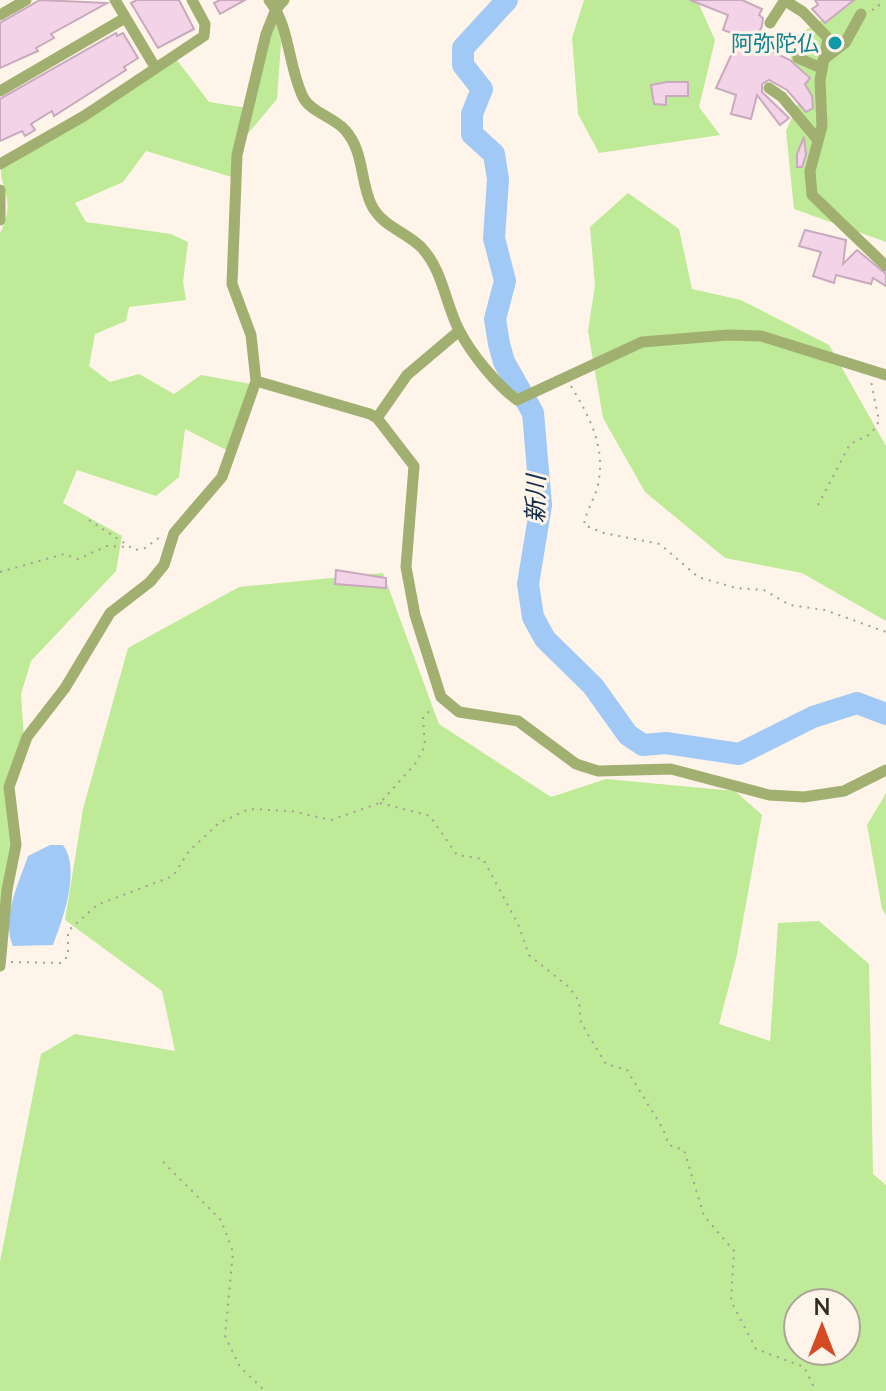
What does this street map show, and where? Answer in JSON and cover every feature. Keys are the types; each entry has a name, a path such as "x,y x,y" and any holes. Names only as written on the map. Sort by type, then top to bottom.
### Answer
{"street":[{"path":"0,15 26,0"},
{"path":"115,0 155,67"},
{"path":"0,164 84,116 204,36 205,24 192,0"},
{"path":"770,23 785,0 803,6 828,38 822,64 823,111 810,171 812,195 862,247 886,266"},
{"path":"276,3 305,102 346,130 360,158 371,204 383,223 420,246 430,259 459,331 503,389 517,400 642,342 728,335 761,336 886,375"},
{"path":"1,964 7,890 16,845 9,787 27,737 65,688 110,613 157,574 164,565 174,533 222,477 256,381 251,335 232,284 237,155 276,3"},
{"path":"822,64 845,43 861,14"},
{"path":"0,91 125,18"},
{"path":"798,58 822,64"},
{"path":"769,88 782,97 817,139"},
{"path":"0,190 0,220"},
{"path":"377,418 407,375 459,331"},
{"path":"256,381 353,407 377,418 414,466 406,567 415,615 441,697 459,712 518,721 576,764 598,771 671,769 769,795 804,797 844,791 886,770"}],"path":[{"path":"818,505 850,444 871,434 879,421 871,394 870,372"},
{"path":"565,377 590,419 602,454 597,489 584,525 604,533 660,544 698,577 736,588 764,590 790,605 825,610 886,632"},
{"path":"89,520 127,547"},
{"path":"0,572 64,554 78,559 107,546 145,548 169,529"},
{"path":"1,964 61,963 68,956 68,931 97,905 173,876 189,851 219,823 249,809 291,811 331,820 380,803 415,764 425,746 423,718 441,697"},
{"path":"380,803 430,816 457,855 483,859 518,924 529,955 569,987 579,1001 581,1023 606,1064 627,1070 663,1129 669,1145 684,1150 704,1216 734,1251 731,1301 756,1349 804,1367 816,1391"},
{"path":"163,1162 221,1220 233,1252 225,1336 240,1367 265,1391"}],"green space":[{"path":"584,0 697,0 715,40 699,107 720,135 599,153 578,114 572,38"},
{"path":"851,0 886,0 886,242 794,209 786,131 799,101 788,42"},
{"path":"276,21 281,42 277,99 246,136 262,63"},
{"path":"176,59 209,102 247,108 235,178 146,151 123,182 75,203 86,222 171,234 188,242 183,282 186,300 129,307 126,321 95,334 89,366 110,382 139,374 174,394 201,375 251,384 230,452 185,429 179,477 156,496 77,470 63,503 122,536 116,571 31,661 21,694 24,740 13,769 14,842 0,954 0,233 8,203 1,168"},
{"path":"628,193 679,229 692,289 741,300 829,345 886,446 886,621 802,573 725,558 645,492 603,418 588,331 595,285 590,227"},
{"path":"383,573 439,724 551,797 606,779 735,791 762,815 736,959 719,1024 770,1041 778,923 819,921 869,964 873,1174 886,1185 886,1391 0,1391 0,1261 41,1054 75,1034 175,1051 162,991 65,920 83,809 128,648 239,587"},
{"path":"886,793 886,915 882,909 867,825"}],"water":[{"path":"50,845 63,845 70,867 65,908 53,945 13,946 10,913 20,877 28,856"}],"building":[{"path":"40,0 107,3 51,34 54,38 36,48 38,51 0,68 0,23"},
{"path":"137,0 179,0 194,29 158,48 131,3"},
{"path":"220,0 245,0 220,14 214,3"},
{"path":"690,0 742,0 762,9 759,15 763,18 762,26 757,37 764,40 763,47 790,60 810,78 805,84 812,96 813,108 806,112 787,90 769,80 762,84 762,92 789,118 780,125 757,95 751,119 731,114 736,95 716,88 740,36 723,30 728,15"},
{"path":"815,0 854,0 825,23 812,9 818,5"},
{"path":"116,33 117,36 123,33 138,58 124,67 126,70 54,116 52,111 31,124 35,130 25,136 22,131 0,141 0,99"},
{"path":"688,82 688,96 666,96 666,105 654,104 651,85"},
{"path":"804,137 806,155 802,167 797,167 797,154"},
{"path":"805,230 846,240 843,264 857,250 886,274 886,286 873,278 871,284 836,275 834,283 813,276 821,252 799,246"},
{"path":"336,570 386,578 386,588 335,584"}],"waterway":[{"name":"新川","path":"507,0 463,48 463,65 482,89 472,114 472,134 494,154 498,179 494,238 505,281 495,319 499,344 504,362 533,413 541,505 528,584 533,617 545,639 593,686 628,735 643,745 666,743 739,754 813,717 857,703 886,714"}],"place":[{"name":"阿弥陀仏","path":"835,43"}]}
